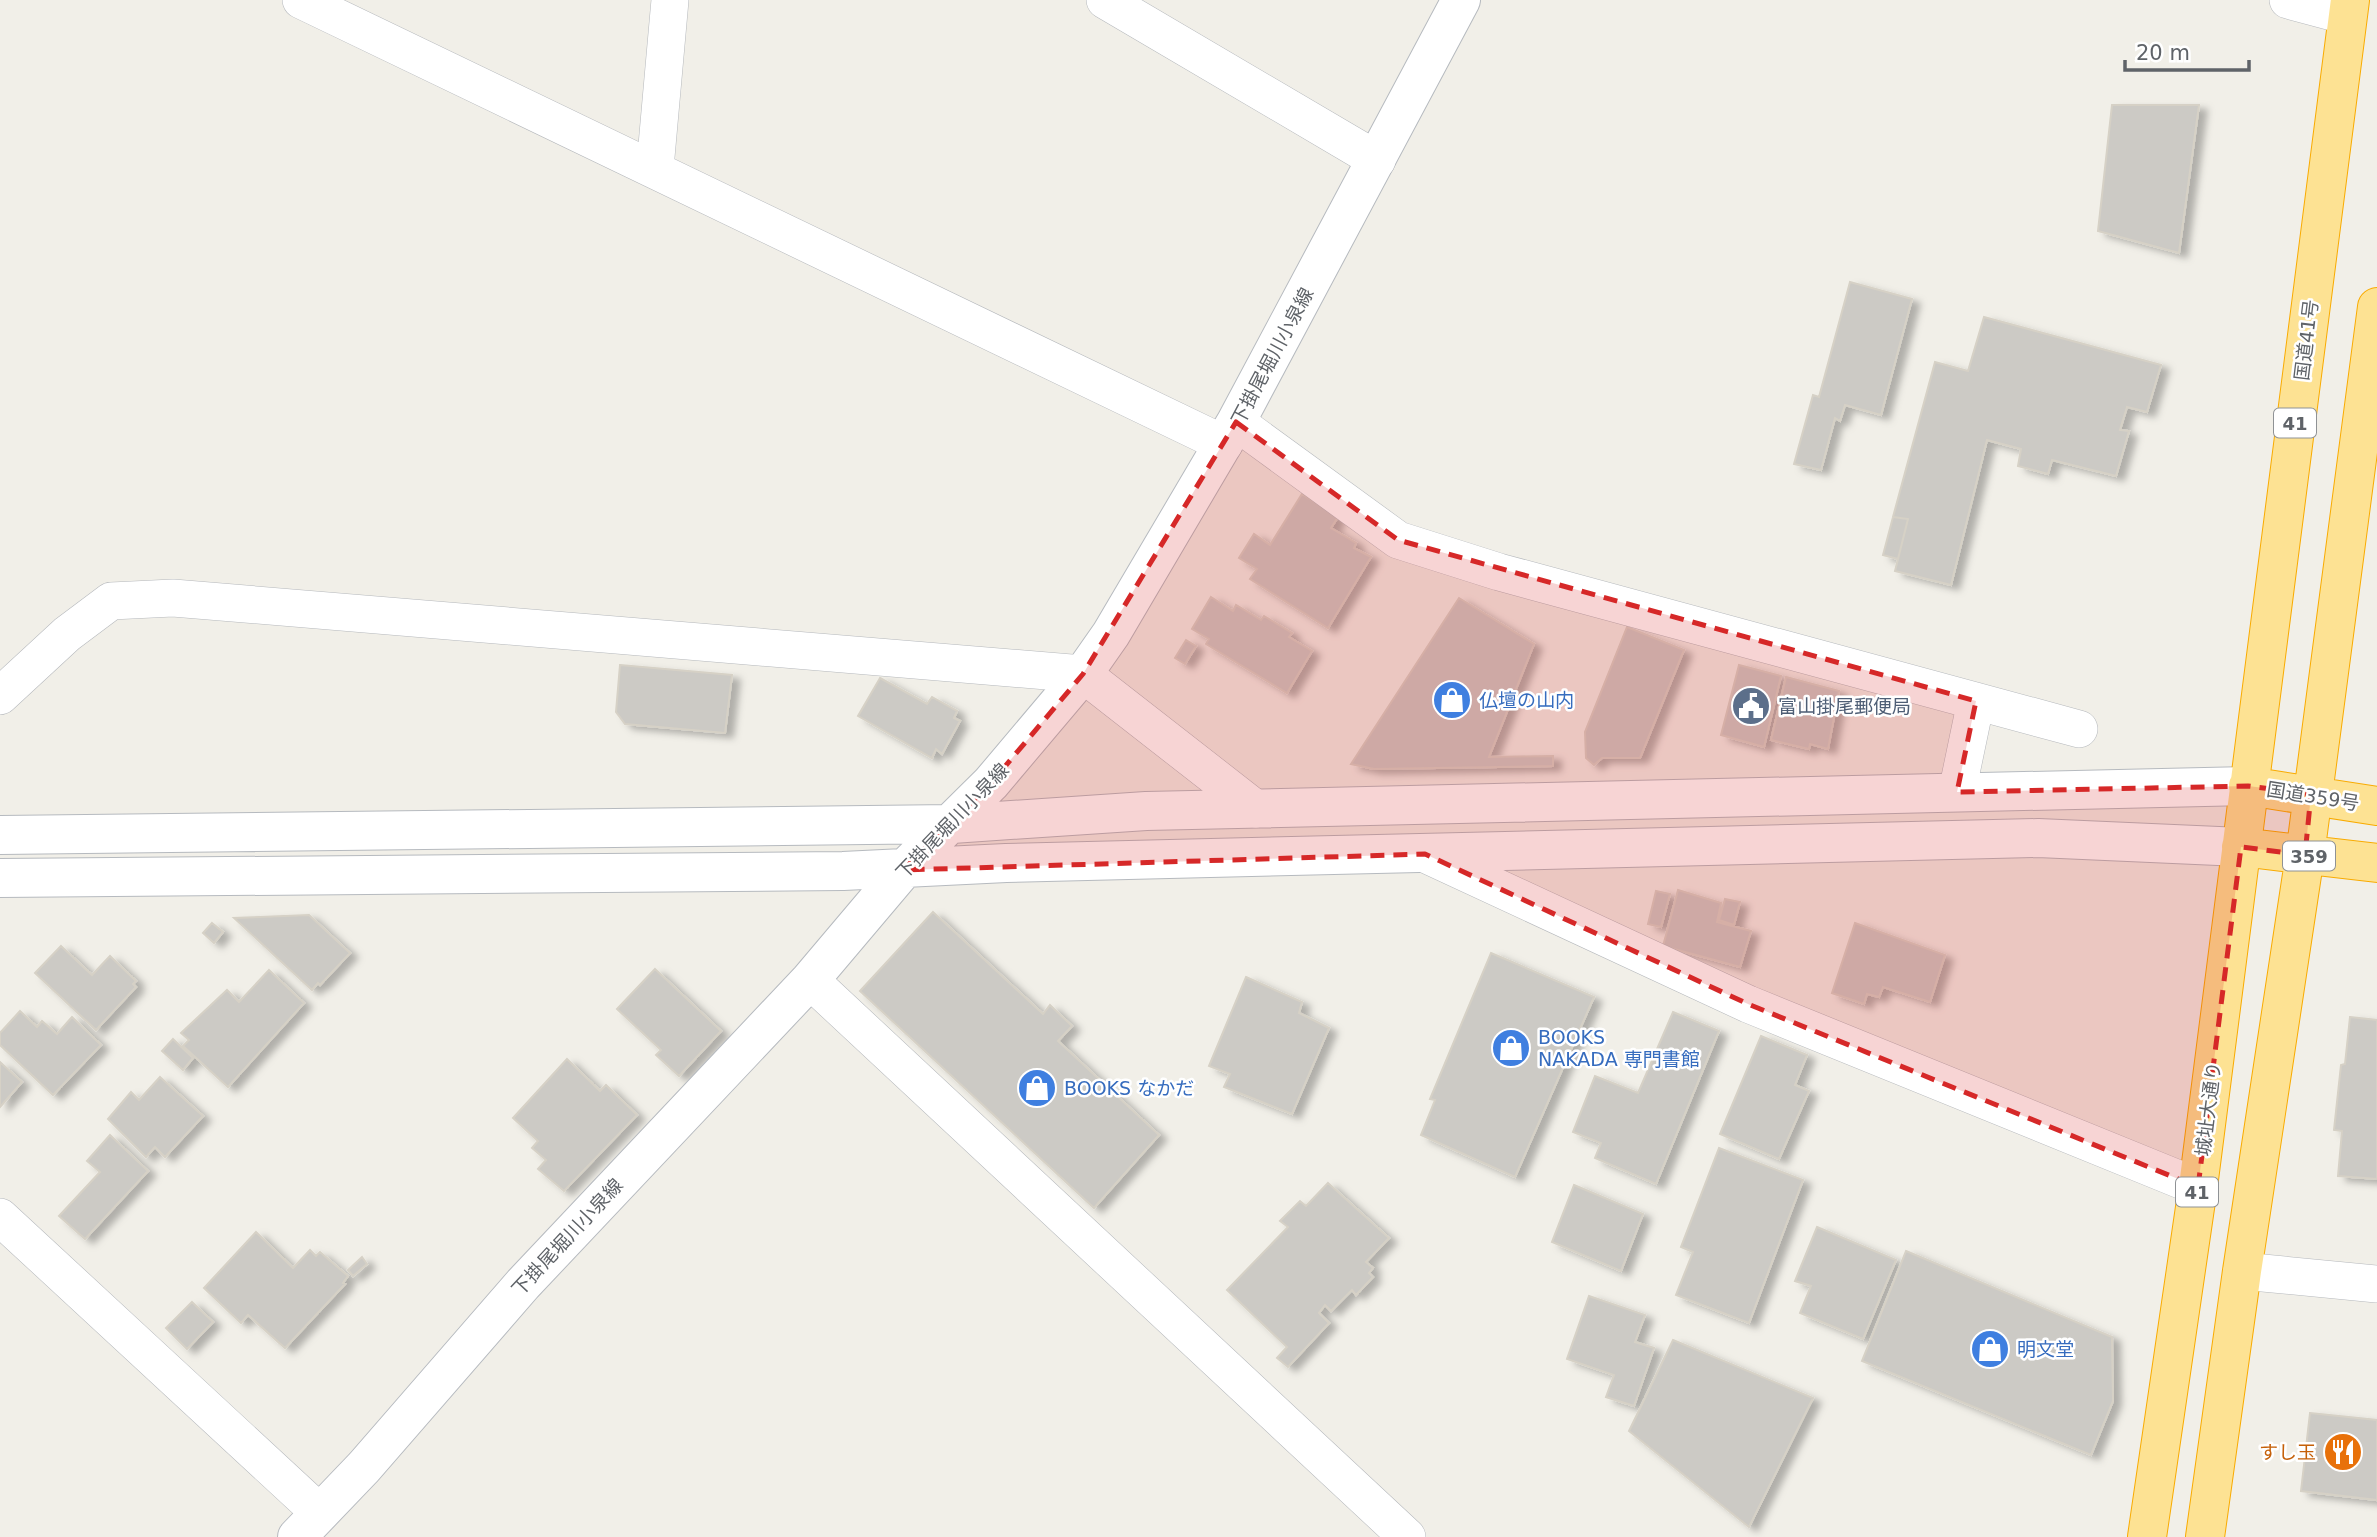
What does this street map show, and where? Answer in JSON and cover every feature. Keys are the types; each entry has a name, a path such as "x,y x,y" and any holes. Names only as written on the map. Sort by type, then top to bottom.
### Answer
{"highway":[{"name":"国道41号","path":"2241,847 2348,8"},
{"path":"2206,1537 2242,1271 2305,855 2377,307"},
{"name":"国道359号","path":"2248,786 2377,806"},
{"name":"359","path":"2241,847 2377,863"},
{"name":"城址大通り","path":"2147,1537 2198,1187 2241,847"}],"street":[{"path":"301,0 655,168 1230,433 1398,540 1499,572 2078,729"},
{"path":"655,168 670,0"},
{"path":"1105,0 1377,160"},
{"name":"下掛尾堀川小泉線","path":"309,1525 364,1467 523,1284 810,980 903,870 952,824 1083,674 1111,634 1230,433 1461,0"},
{"path":"2288,0 2348,8"},
{"path":"0,696 67,634 111,601 173,598 1083,674 1256,809"},
{"path":"1957,792 1976,701"},
{"path":"0,835 952,824 1146,811 2248,786"},
{"path":"0,877 903,870 1006,863 2038,838 2241,847"},
{"path":"1425,854 1748,1004 2198,1187"},
{"path":"810,980 1407,1537"},
{"path":"0,1217 309,1525"},
{"path":"2242,1271 2377,1284"}],"highlighted area":[{"path":"1236,422 1398,540 1976,701 1957,792 2248,786 2311,794 2305,855 2241,847 2198,1187 1748,1004 1425,854 903,870 991,783 1083,674"}],"building":[{"path":"2112,105 2199,105 2179,253 2098,231"},
{"path":"1850,282 1912,299 1881,415 1845,405 1840,421 1835,418 1821,470 1794,464 1813,395 1819,397"},
{"path":"1984,317 2161,365 2147,412 2127,407 2120,430 2129,431 2116,476 2052,460 2048,474 2018,466 2021,449 1987,440 1951,585 1895,571 1908,519 1893,517 1935,362 1968,371"},
{"path":"1302,494 1338,517 1331,528 1356,543 1354,548 1371,557 1328,628 1250,579 1257,569 1239,558 1254,534 1270,545"},
{"path":"1893,517 1908,519 1898,559 1883,555"},
{"path":"1211,597 1233,611 1236,605 1261,620 1264,616 1292,633 1289,637 1312,651 1287,693 1206,644 1209,639 1192,629"},
{"name":"仏壇の山内","path":"1459,598 1534,644 1489,757 1553,756 1553,766 1374,769 1351,764"},
{"path":"1627,627 1684,650 1640,758 1602,758 1594,765 1586,758 1585,732"},
{"path":"1186,640 1196,646 1185,664 1175,658"},
{"path":"620,665 732,675 725,733 625,724 616,712"},
{"path":"1739,665 1781,676 1764,747 1721,735"},
{"path":"1786,677 1839,691 1828,749 1810,744 1809,749 1771,740"},
{"path":"880,678 927,704 932,697 957,711 954,718 960,721 942,754 936,749 932,758 858,716"},
{"path":"1678,890 1721,903 1717,922 1751,931 1740,967 1663,946"},
{"path":"1656,891 1670,894 1661,927 1648,924"},
{"path":"1725,899 1740,902 1734,925 1719,920"},
{"name":"BOOKS なかだ","path":"933,912 1043,1014 1050,1005 1072,1026 1058,1041 1159,1135 1094,1208 860,991"},
{"path":"309,915 350,953 312,990 234,918"},
{"path":"212,923 223,932 214,943 203,933"},
{"path":"1855,923 1945,955 1930,1002 1883,987 1879,997 1867,994 1864,1004 1832,993"},
{"path":"61,946 92,975 110,956 136,981 133,984 136,987 96,1030 35,973"},
{"name":"BOOKS NAKADA 専門書館","path":"1491,953 1594,997 1515,1177 1421,1135 1435,1100 1430,1099"},
{"path":"655,969 721,1031 679,1076 656,1055 661,1050 617,1009"},
{"path":"269,970 304,1003 228,1087 183,1046 189,1040 181,1033 227,990 239,1002"},
{"name":"BOOKS なかだ","path":"1246,977 1302,1002 1299,1013 1329,1028 1292,1114 1224,1087 1230,1074 1209,1066"},
{"path":"20,1011 37,1027 42,1021 57,1034 72,1017 101,1045 53,1095 0,1045 0,1033"},
{"path":"1673,1012 1719,1031 1656,1184 1595,1158 1601,1143 1573,1132 1595,1076 1638,1093"},
{"path":"2350,1017 2377,1020 2377,1179 2338,1176 2342,1131 2334,1130 2341,1065 2345,1064"},
{"path":"1761,1036 1807,1055 1795,1085 1809,1091 1779,1159 1720,1134"},
{"path":"173,1039 193,1058 183,1070 162,1051"},
{"path":"567,1059 600,1091 606,1085 637,1115 564,1191 538,1169 546,1160 532,1148 538,1141 513,1118"},
{"path":"0,1062 22,1082 0,1107"},
{"path":"160,1077 203,1116 165,1157 155,1147 146,1157 108,1119 131,1092 139,1100"},
{"path":"110,1135 148,1171 85,1239 59,1216 100,1172 87,1161"},
{"path":"1719,1148 1803,1180 1749,1323 1676,1295 1693,1252 1681,1247"},
{"path":"1328,1183 1389,1238 1366,1262 1373,1268 1369,1273 1373,1277 1356,1295 1352,1290 1331,1311 1325,1305 1319,1313 1329,1323 1288,1367 1277,1358 1287,1347 1227,1290 1288,1227 1280,1221 1300,1201 1306,1206"},
{"path":"1574,1185 1643,1214 1621,1271 1552,1242"},
{"path":"1817,1227 1896,1260 1863,1339 1800,1313 1811,1286 1795,1281"},
{"path":"256,1232 293,1268 310,1250 316,1256 320,1252 348,1276 343,1283 345,1284 285,1348 248,1315 241,1323 204,1288"},
{"name":"明文堂","path":"1906,1251 2112,1337 2113,1401 2091,1455 1862,1361"},
{"path":"362,1257 367,1264 353,1276 348,1270"},
{"path":"1589,1296 1645,1315 1635,1342 1654,1348 1634,1406 1606,1397 1614,1375 1567,1359"},
{"path":"192,1302 213,1322 187,1349 166,1328"},
{"path":"1673,1340 1813,1398 1749,1527 1629,1431"},
{"path":"2310,1413 2377,1420 2377,1500 2301,1491"}],"place":[{"name":"仏壇の山内","path":"1452,700"},
{"name":"富山掛尾郵便局","path":"1751,706"},
{"name":"BOOKS NAKADA 専門書館","path":"1511,1048"},
{"name":"BOOKS なかだ","path":"1037,1088"},
{"name":"明文堂","path":"1990,1349"},
{"name":"すし玉","path":"2343,1452"}]}
